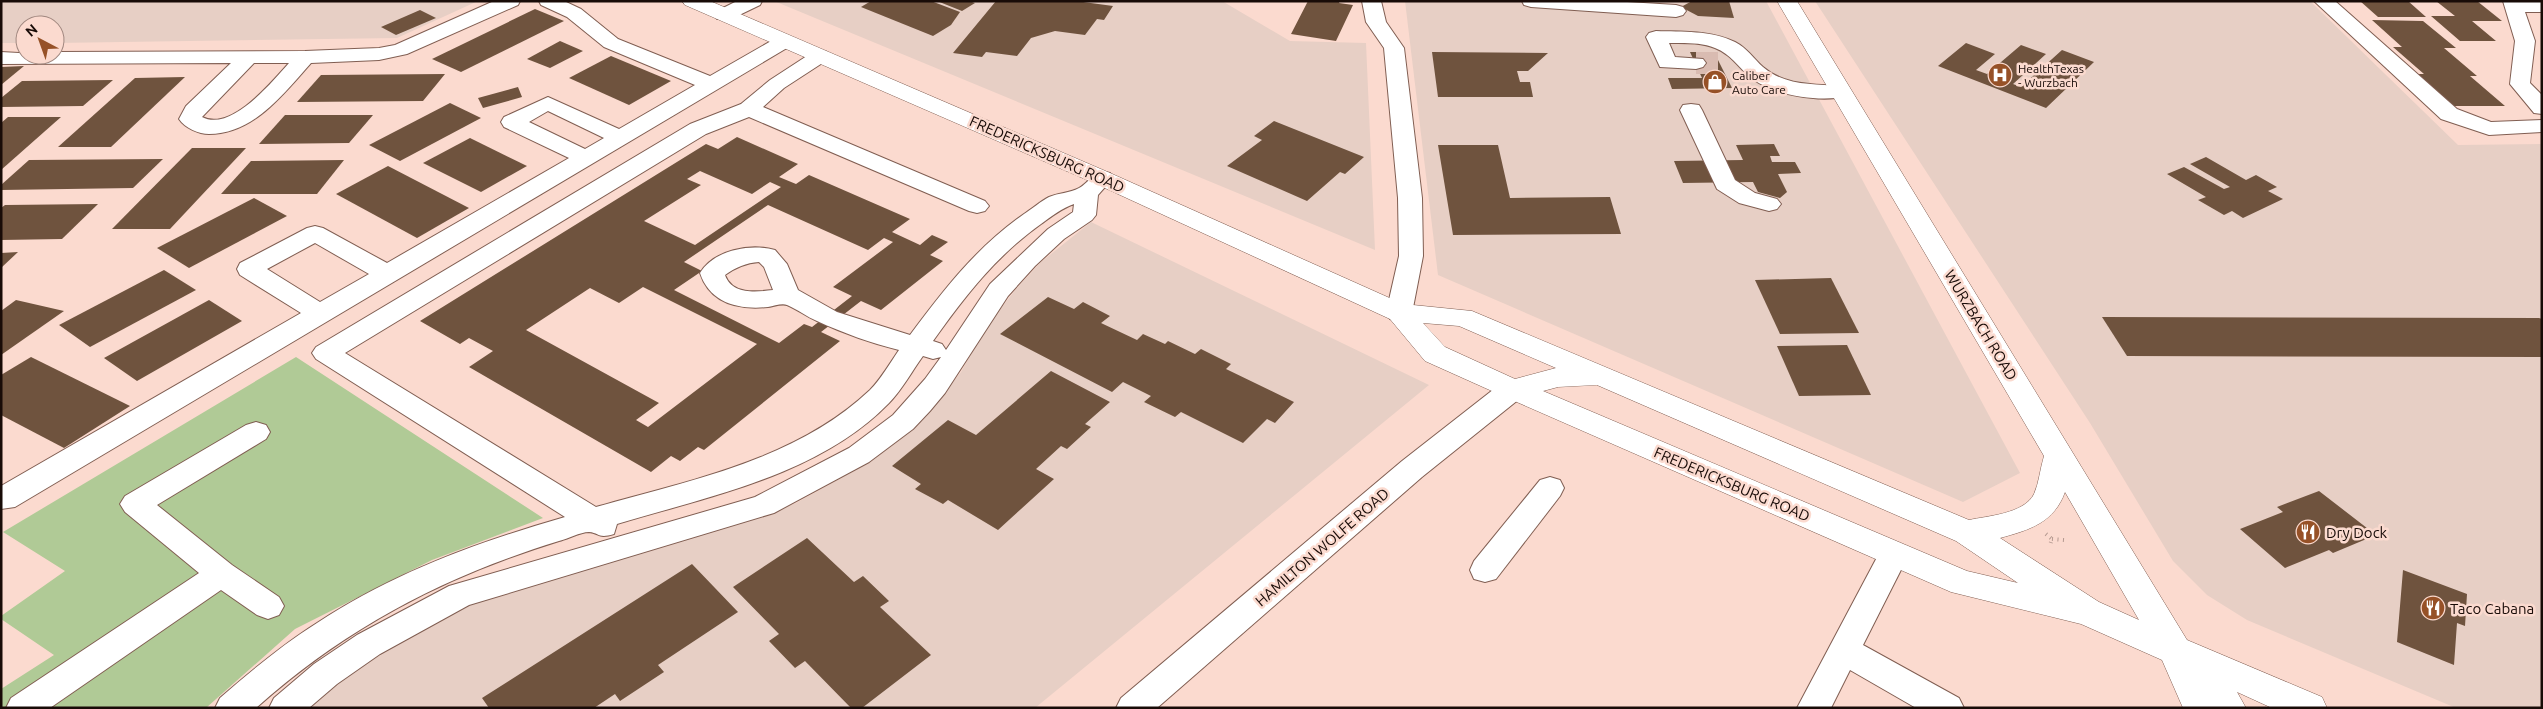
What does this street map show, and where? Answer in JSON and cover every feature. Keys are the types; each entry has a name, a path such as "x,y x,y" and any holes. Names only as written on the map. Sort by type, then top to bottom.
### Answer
{"main road":[{"name":"FREDERICKSBURG ROAD","path":"692,1 820,56 1094,185 1399,313 1463,316 1967,532 2087,612"},
{"name":"WURZBACH ROAD","path":"1787,1 2175,650 2202,708"},
{"name":"FREDERICKSBURG ROAD","path":"1399,313 1436,354 1513,389 1962,583 2087,612 2310,708"},
{"path":"1513,389 1558,377 1603,377"},
{"path":"1967,532 2010,524 2031,514 2047,501 2059,454"},
{"name":"WURZBACH ROAD","path":"2175,650 2229,708"}],"street":[{"path":"548,1 574,13 612,43 707,87"},
{"path":"724,15 753,1"},
{"path":"1372,1 1370,4 1376,22 1394,48 1410,198 1411,256 1399,313"},
{"path":"1531,1 1676,11"},
{"path":"2323,1 2449,114 2489,129 2542,126"},
{"path":"2542,6 2512,3 2525,41 2520,84 2542,108"},
{"path":"1696,63 1667,64 1656,37 1708,40 1728,46 1759,74 1777,85 1792,90 1840,92"},
{"path":"1,497 5,499 786,41"},
{"path":"633,544 325,353 698,129 749,109 777,84 820,56"},
{"path":"248,58 194,111 190,119 198,126 215,127 238,122 256,109 305,57"},
{"path":"1720,63 1749,63"},
{"path":"586,158 512,122 548,104 621,138"},
{"path":"749,109 977,206"},
{"path":"1691,110 1725,184 1747,198 1769,204"},
{"path":"244,705 306,647 384,599 456,566 506,546 761,470 802,452 829,437 866,409 894,379 961,284 991,252 1056,202 1094,185"},
{"path":"286,708 324,675 358,651 426,611 460,595 764,505 859,455 896,427 920,404 999,290 1048,242 1084,215 1094,185"},
{"path":"1020,228 1048,242"},
{"path":"320,314 249,269 315,233 388,274"},
{"path":"788,295 832,318 875,335 955,356"},
{"name":"HAMILTON WOLFE ROAD","path":"1133,708 1412,469 1513,389"},
{"path":"256,432 134,504 221,574 268,606"},
{"path":"1485,570 1550,488"},
{"path":"1819,706 1844,651 1894,554"},
{"path":"23,708 221,574"},
{"path":"1844,651 1947,708"}],"lane":[{"path":"1,58 248,58 380,54 400,50 506,3"}],"path":[{"path":"2052,539 2064,540"}],"shaded area":[{"path":"1,1 478,1 397,38 65,43 65,15 15,15 15,43 1,43"},
{"path":"774,1 1222,1 1290,41 1366,43 1375,250"},
{"path":"1405,1 1766,1 2020,473 1963,502 1438,275"},
{"path":"1815,1 2310,1 2458,145 2542,144 2542,708 2456,708 2247,620 2207,595 2173,561 2090,423"},
{"path":"1091,222 1429,385 1035,708 304,708 386,646 457,609 516,589 755,519 796,503 872,461 919,424 961,372 985,329 1016,289 1041,262"}],"green space":[{"path":"296,357 543,518 432,560 295,629 206,708 1,708 1,689 54,655 1,619 1,616 65,571 3,532"}],"building":[{"path":"871,1 931,1 960,12 951,25 933,36 861,7"},
{"path":"937,1 969,1 975,3 962,11"},
{"path":"996,1 1076,1 1113,6 1104,20 1097,19 1085,35 1055,31 1031,38 1017,56 986,52 982,57 953,53"},
{"path":"1308,1 1340,1 1339,3 1353,5 1336,41 1291,34"},
{"path":"1692,1 1729,1 1734,18 1698,16 1681,7"},
{"path":"2360,1 2408,1 2426,17 2378,17"},
{"path":"2436,1 2477,1 2502,21 2472,21 2496,41 2460,41 2431,16 2455,16"},
{"path":"535,9 564,21 461,72 432,59"},
{"path":"420,10 436,18 396,35 381,27"},
{"path":"2372,20 2423,21 2456,48 2444,48 2477,76 2470,76 2505,106 2452,106 2417,74 2424,74 2393,47 2402,47"},
{"path":"560,41 583,51 550,68 527,59"},
{"path":"1966,43 1995,54 1976,70 1987,74 2021,45 2046,54 2013,84 2021,87 2062,50 2094,62 2046,108 1938,66"},
{"path":"1432,52 1548,53 1528,71 1517,71 1520,82 1530,82 1533,97 1438,97"},
{"path":"1690,52 1714,52 1732,88 1672,89 1668,78 1702,78"},
{"path":"611,56 671,81 629,105 569,78"},
{"path":"24,66 1,85 1,67"},
{"path":"445,74 423,101 297,102 321,75"},
{"path":"185,77 111,147 58,147 135,78"},
{"path":"113,80 83,106 1,107 1,98 22,81"},
{"path":"518,87 522,97 483,108 478,98"},
{"path":"450,103 481,118 400,161 369,145"},
{"path":"285,115 373,115 349,143 259,144"},
{"path":"8,117 61,117 1,170 1,123"},
{"path":"1274,121 1364,157 1345,174 1340,172 1307,201 1227,166 1262,140 1254,136"},
{"path":"737,137 798,164 779,177 796,184 809,175 910,219 892,232 920,245 932,235 948,242 930,255 943,261 881,310 861,301 821,332 840,341 704,450 698,447 680,461 671,456 651,472 469,367 493,351 469,338 460,344 420,321 706,144 718,149","holes":["700,171 752,194 770,182 781,187 695,245 644,221 701,185 687,179","768,205 868,250 884,238 893,242 833,287 852,296 812,327 804,324 779,343 674,290 702,271 684,262","643,287 757,344 648,427 636,420 659,403 526,330 590,288 619,303"]},
{"path":"470,138 527,166 481,192 423,163"},
{"path":"1774,144 1780,156 1770,156 1772,162 1795,162 1801,173 1778,174 1787,192 1780,198 1758,192 1753,182 1683,183 1674,161 1743,160 1736,145"},
{"path":"1438,145 1498,145 1510,198 1610,197 1621,234 1453,235"},
{"path":"192,148 246,148 170,229 112,229"},
{"path":"2206,157 2246,180 2256,175 2277,187 2268,191 2283,199 2243,218 2232,211 2224,215 2198,200 2206,197 2167,174 2184,167 2224,189 2230,187 2190,164"},
{"path":"163,159 133,188 1,190 1,185 29,160"},
{"path":"344,160 317,194 221,194 251,161"},
{"path":"388,166 469,208 417,238 336,194"},
{"path":"254,198 287,216 189,268 157,248"},
{"path":"98,204 62,239 1,240 1,208 5,205"},
{"path":"18,252 1,268 1,253"},
{"path":"164,270 196,290 90,347 59,325"},
{"path":"1831,278 1859,333 1780,334 1755,280"},
{"path":"1048,297 1074,309 1083,302 1110,316 1101,323 1137,340 1143,334 1165,344 1168,341 1195,354 1201,349 1231,364 1226,369 1294,402 1275,423 1267,419 1243,443 1181,412 1175,417 1144,402 1151,396 1123,382 1112,392 1000,334"},
{"path":"16,300 64,311 1,355 1,311"},
{"path":"209,300 242,321 137,381 104,358"},
{"path":"2102,317 2539,318 2542,319 2542,357 2127,356"},
{"path":"1847,345 1871,395 1799,396 1777,346"},
{"path":"31,357 130,406 64,448 1,415 1,375"},
{"path":"1051,371 1110,402 1085,424 1091,427 1067,449 1061,446 1036,469 1054,479 998,530 948,500 943,504 915,489 921,484 892,466 948,420 976,435"},
{"name":"Dry Dock","path":"2319,491 2376,535 2333,553 2329,550 2285,568 2240,529 2283,512 2277,507"},
{"path":"807,538 854,582 863,576 889,601 880,607 931,655 862,708 851,708 805,661 795,668 769,641 779,634 733,587"},
{"path":"692,564 738,612 658,665 664,672 620,701 615,694 594,708 489,708 482,698"},
{"name":"Taco Cabana","path":"2403,570 2467,594 2465,626 2457,623 2454,665 2397,642"}],"tunnel":[{"path":"1696,63 1720,63"}],"place":[{"name":"HealthTexas - Wurzbach","path":"2000,75"},
{"name":"Caliber Auto Care","path":"1715,82"},
{"name":"Dry Dock","path":"2308,532"},
{"name":"Taco Cabana","path":"2433,608"}]}
